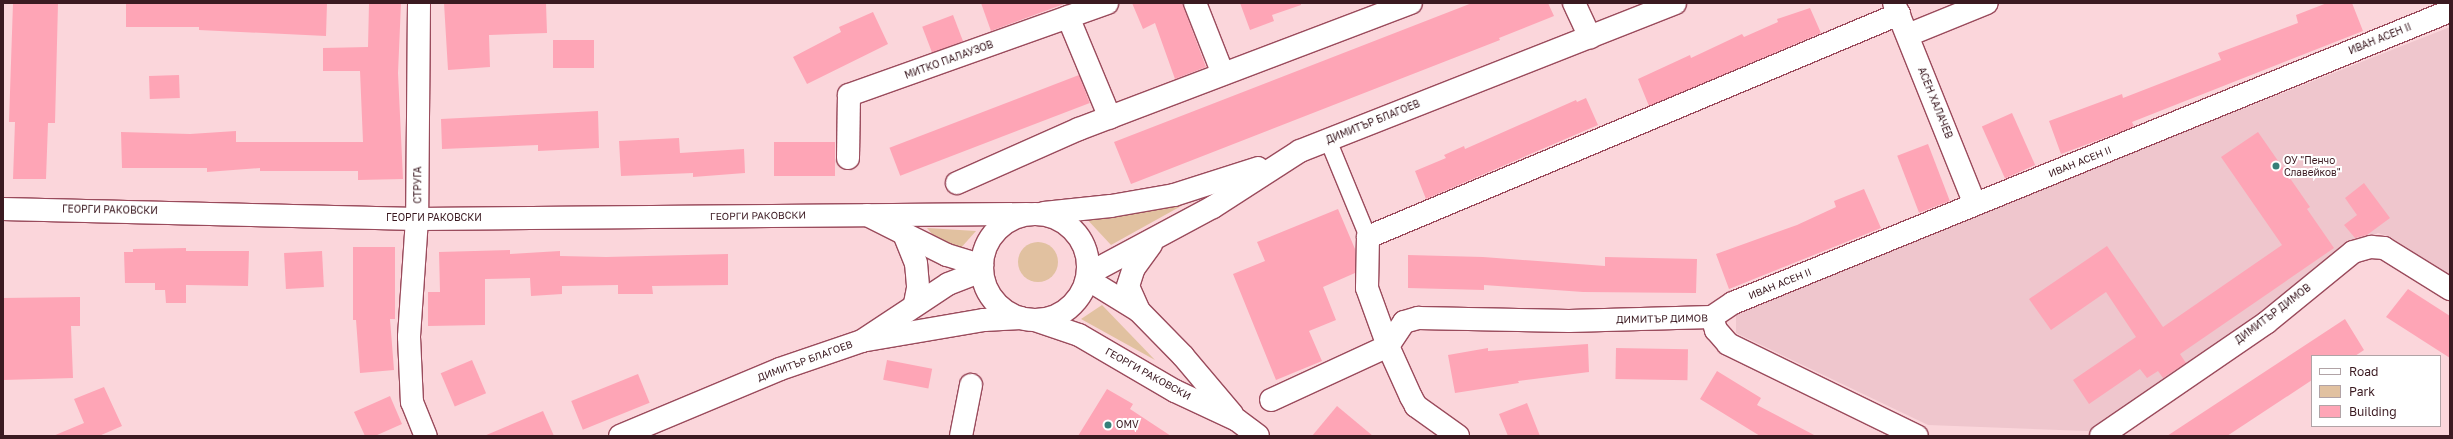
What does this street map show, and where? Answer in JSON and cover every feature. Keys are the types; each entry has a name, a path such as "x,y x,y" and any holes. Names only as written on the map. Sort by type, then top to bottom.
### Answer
{"street":[{"name":"СТРУГА","path":"419,3 417,219 409,337 412,402 426,436"},
{"name":"МИТКО ПАЛАУЗОВ","path":"848,158 849,95 1107,3"},
{"path":"1195,3 1223,74"},
{"path":"957,183 1110,118 1411,3"},
{"path":"1574,3 1590,37"},
{"name":"ДИМИТЪР БЛАГОЕВ","path":"1087,277 1213,207 1300,151 1675,3"},
{"path":"1908,35 1987,3"},
{"path":"1368,237 1896,9"},
{"name":"АСЕН ХАЛАЧЕВ","path":"1896,9 1908,35 1975,204"},
{"name":"ИВАН АСЕН II","path":"1712,316 1734,303 2450,10"},
{"path":"1068,17 1110,118"},
{"path":"1328,140 1368,237 1367,288 1388,346 1416,406 1458,436"},
{"path":"1028,319 1006,311 994,301 986,287 982,268 984,251 990,237 1000,226 1033,214 1111,206 1174,195 1220,182 1300,151"},
{"name":"ГЕОРГИ РАКОВСКИ","path":"3,209 417,219 655,218 864,213 1033,214"},
{"name":"ГЕОРГИ РАКОВСКИ","path":"864,213 947,255 982,268"},
{"path":"862,341 984,320 1046,319 1068,308 1076,300 1087,277 1088,257 1082,241 1071,227 1056,218 1033,214"},
{"path":"904,234 916,264 918,288 915,304"},
{"path":"1140,311 1128,286 1134,268 1156,239"},
{"name":"ДИМИТЪР ДИМОВ","path":"2101,436 2266,323 2353,252 2371,247 2384,248 2450,289"},
{"name":"ДИМИТЪР БЛАГОЕВ","path":"620,436 780,369 862,341 915,304 948,284 982,268"},
{"path":"1087,277 1140,311 1183,356 1237,420"},
{"name":"ДИМИТЪР ДИМОВ","path":"1388,346 1404,322 1418,318 1569,321 1712,316 1716,330 1728,344 1917,436"},
{"name":"ГЕОРГИ РАКОВСКИ","path":"1028,319 1079,336 1175,391 1237,420 1258,436"},
{"path":"1271,400 1388,346"},
{"path":"961,436 971,385"}],"shaded area":[{"name":"ОУ \"Пенчо Славейков\"","path":"2450,27 2450,278 2390,237 2378,233 2365,240 2164,384 2088,431 1928,425 1736,333 1736,309"}],"green space":[{"path":"1183,205 1111,245 1084,216"},
{"path":"927,228 976,231 959,250 937,240"},
{"path":"1042,242 1049,245 1055,251 1058,262 1057,270 1049,279 1042,282 1034,282 1027,279 1019,270 1018,258 1021,251 1030,243"},
{"path":"1102,305 1155,360 1081,319"}],"building":[{"path":"13,3 58,3 55,123 48,123 46,179 13,179 15,122 9,122"},
{"path":"126,3 327,3 326,36 199,30 199,27 126,27"},
{"path":"369,3 401,3 398,73 403,179 358,180 358,171 260,171 260,168 207,172 207,168 122,168 121,132 190,134 236,131 236,142 363,142 360,71 323,71 323,48 368,47"},
{"path":"444,3 546,3 547,33 489,35 490,67 448,70"},
{"path":"981,3 1064,3 1064,4 991,31"},
{"path":"1132,3 1182,3 1206,67 1175,79 1155,23 1143,29"},
{"path":"1240,3 1301,3 1301,5 1272,15 1274,21 1250,30"},
{"path":"1472,3 1548,3 1554,16 1499,38 1500,40 1131,184 1114,142"},
{"path":"2327,3 2352,3 2363,31 2132,122 2134,126 2128,129 2061,154 2049,121 2122,94 2123,98 2221,60 2218,53 2298,23 2296,15"},
{"path":"1810,8 1821,33 1649,106 1638,79 1690,55 1691,58 1742,34 1744,37 1778,22 1777,19"},
{"path":"873,12 888,44 807,84 793,57 841,32 839,27"},
{"path":"953,15 963,41 932,53 922,27"},
{"path":"553,40 594,40 594,68 553,68"},
{"path":"179,75 180,98 150,99 149,76"},
{"path":"1079,75 1090,103 900,176 889,148"},
{"path":"1586,98 1598,125 1426,199 1415,171 1446,158 1444,155 1464,146 1465,149 1576,100 1577,102"},
{"path":"598,111 599,148 538,151 538,145 442,149 441,119"},
{"path":"2012,113 2035,165 2005,178 1982,126"},
{"path":"2258,132 2310,207 2307,209 2334,248 2180,354 2186,363 2163,378 2158,371 2147,378 2140,369 2089,404 2073,380 2136,337 2106,292 2051,330 2029,299 2107,246 2163,327 2282,245 2221,157"},
{"path":"679,138 680,153 744,149 745,173 693,177 693,173 621,176 619,141"},
{"path":"774,142 835,142 835,176 774,176"},
{"path":"1928,144 1950,201 1919,213 1897,156"},
{"path":"2364,183 2390,218 2367,235 2355,238 2344,225 2357,215 2345,198"},
{"path":"1864,189 1881,228 1729,289 1716,254 1797,225 1836,207 1834,201"},
{"path":"1338,209 1355,249 1355,273 1323,287 1336,320 1309,331 1322,361 1276,380 1233,274 1265,261 1257,242"},
{"path":"353,247 395,247 395,319 390,319 394,370 360,373 356,320 353,320"},
{"path":"186,248 186,251 249,251 248,286 186,285 186,303 166,303 165,290 155,290 155,283 125,283 124,252 133,252 133,249"},
{"path":"510,250 510,254 560,251 560,256 606,257 728,254 728,285 652,286 653,294 618,294 618,285 562,286 562,294 531,296 530,278 485,279 485,325 428,326 428,292 440,292 439,252"},
{"path":"322,251 324,287 286,289 284,253"},
{"path":"1408,255 1483,257 1605,266 1605,257 1697,259 1696,293 1583,292 1484,285 1484,290 1408,288"},
{"path":"2408,289 2450,316 2450,358 2386,317"},
{"path":"80,297 80,326 71,326 73,378 3,380 3,298"},
{"path":"2345,319 2364,350 2356,355 2311,355 2311,381 2227,436 2167,436"},
{"path":"1588,344 1589,372 1518,381 1519,383 1455,393 1448,355 1488,348 1488,351"},
{"path":"1616,348 1688,349 1687,380 1615,379"},
{"path":"472,360 486,393 455,406 441,373"},
{"path":"887,360 932,369 928,388 883,380"},
{"path":"1717,371 1761,398 1757,405 1816,436 1760,436 1700,399"},
{"path":"638,374 650,403 583,430 571,401"},
{"path":"104,387 122,426 99,436 53,436 84,423 74,399"},
{"path":"1107,389 1133,404 1130,409 1171,436 1078,436"},
{"path":"390,396 402,424 375,436 365,436 354,412"},
{"path":"1527,403 1540,436 1508,436 1499,414"},
{"path":"1337,406 1373,436 1312,436"},
{"path":"543,411 554,436 484,436"}],"place":[{"name":"ОУ \"Пенчо Славейков\"","path":"2276,166"},
{"name":"OMV","path":"1108,425"}]}
